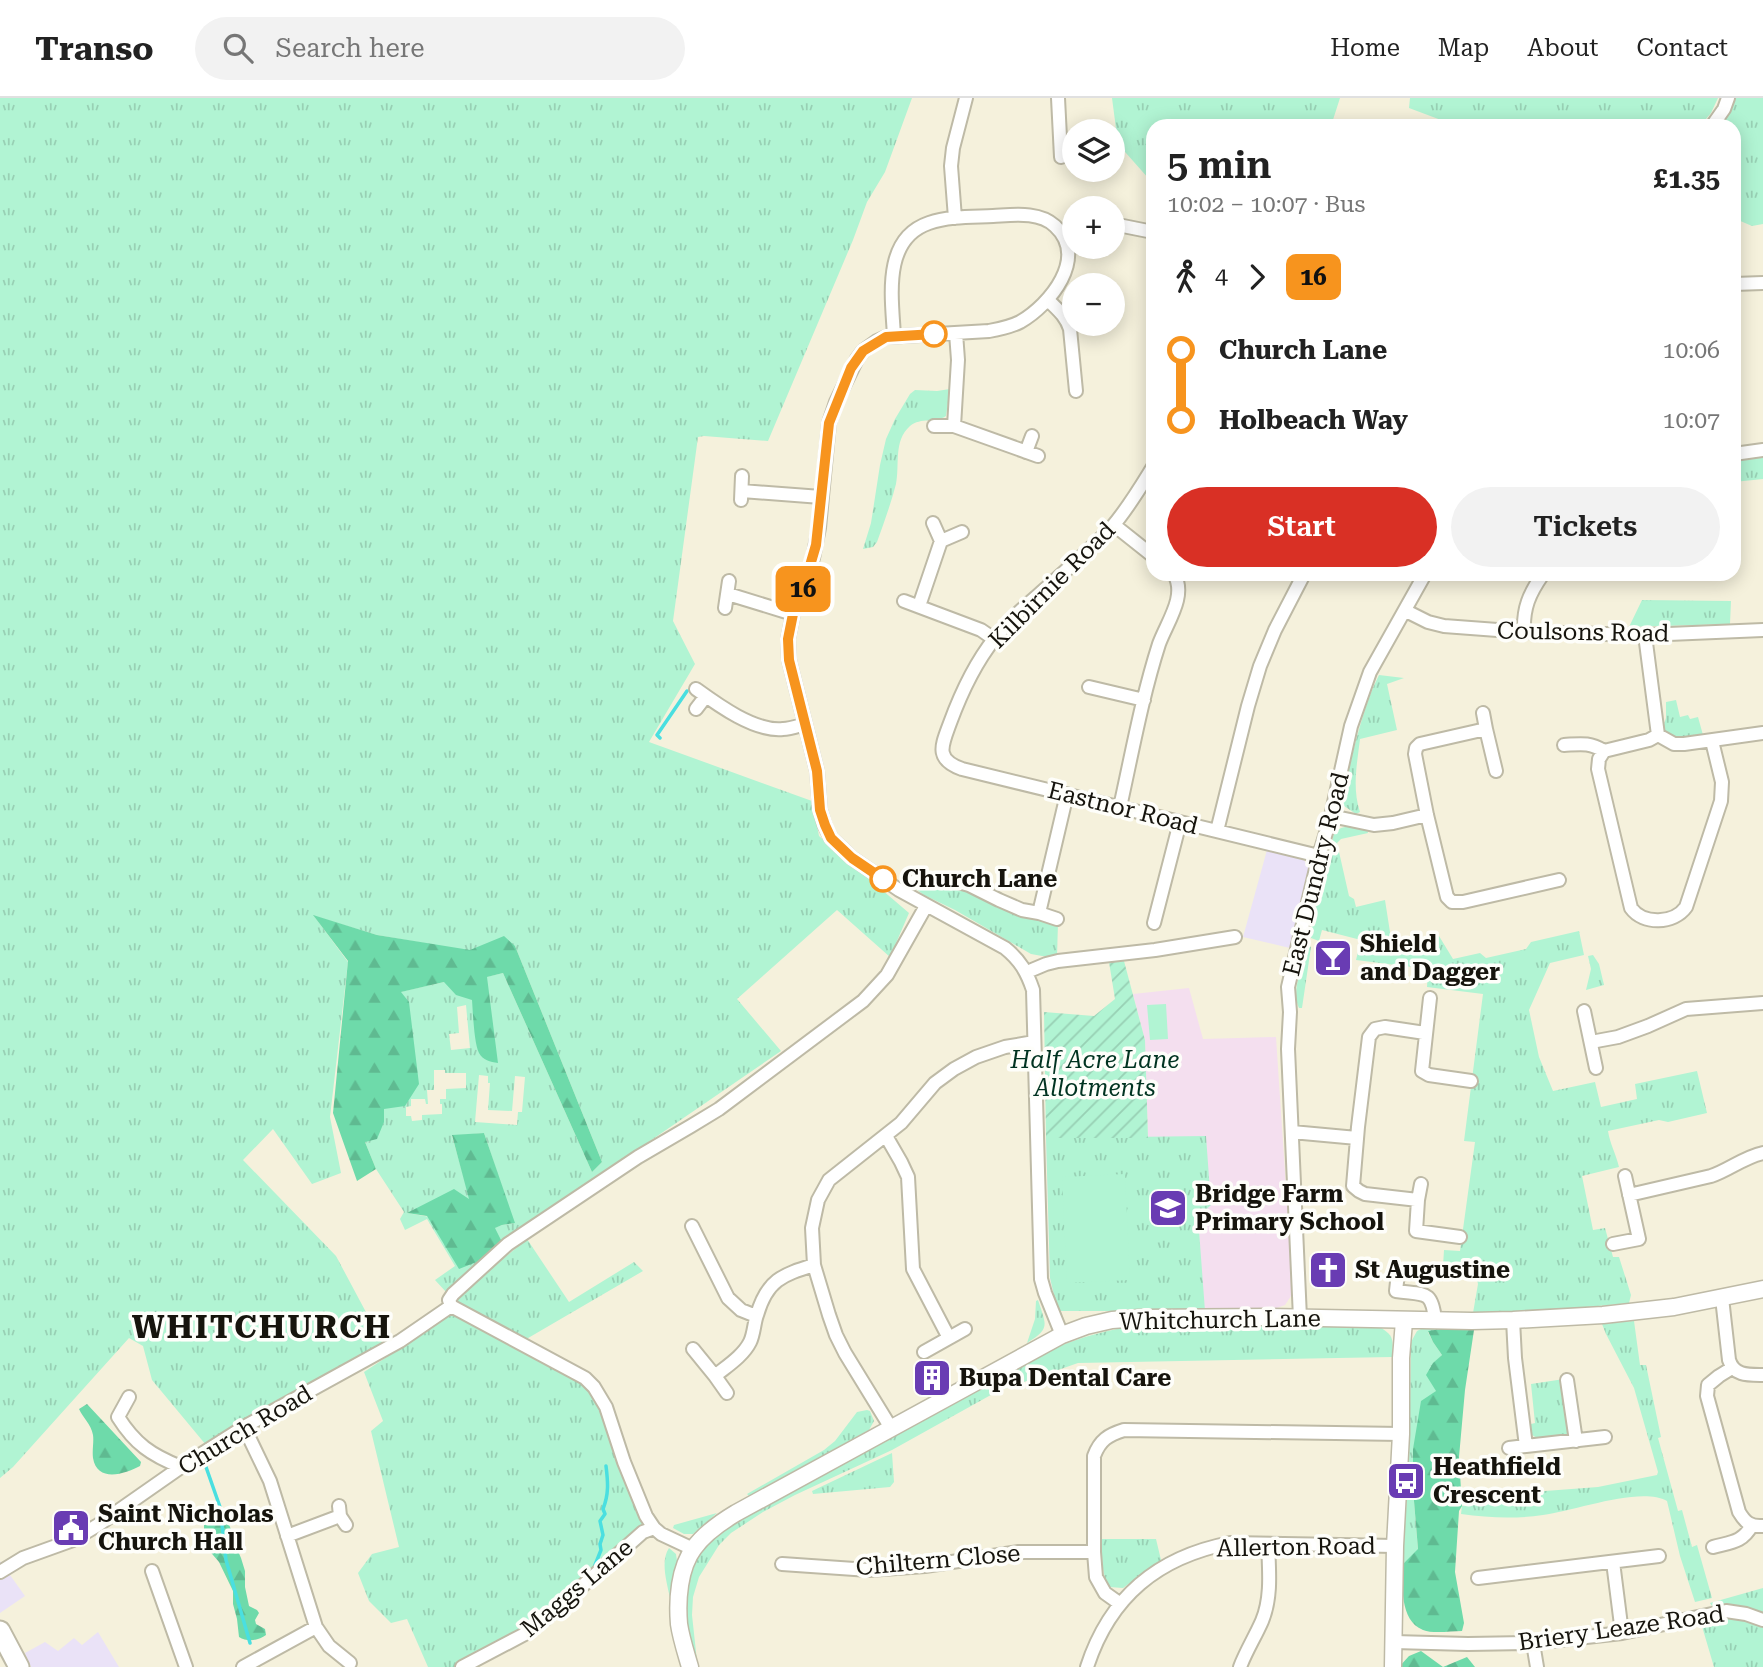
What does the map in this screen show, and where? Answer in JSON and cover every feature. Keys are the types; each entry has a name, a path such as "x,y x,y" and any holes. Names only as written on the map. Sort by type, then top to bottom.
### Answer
{"highway":[{"path":"0,1631 19,1667"}],"street":[{"path":"955,218 952,157 966,98"},
{"path":"1057,149 1058,98"},
{"path":"1717,119 1728,98"},
{"path":"894,336 892,275 899,250 921,226 955,218 1024,214 1048,221 1062,229"},
{"path":"1125,226 1146,231"},
{"path":"1062,1335 1047,1301 1041,1279 1033,990 1027,972 1018,959 1005,948 899,890 852,858 831,838 820,810 817,771 789,660 788,639 793,614 813,558 829,423 851,368 863,351 877,341 894,336 956,333 1009,326 1029,316 1048,300 1062,279 1067,259"},
{"path":"1741,284 1763,283"},
{"path":"1048,300 1062,313 1070,329 1075,385 1059,380"},
{"path":"954,426 958,360 956,333"},
{"path":"934,426 954,426 1032,454 1032,436"},
{"path":"1741,453 1763,450"},
{"path":"742,476 742,496 821,497"},
{"name":"Kilbirnie Road","path":"942,745 957,703 994,639 1020,611 1114,525 1146,477"},
{"path":"919,606 941,541 933,523"},
{"path":"1114,525 1146,550"},
{"path":"941,541 962,532"},
{"path":"1120,807 1159,646 1179,596 1177,581"},
{"path":"1217,831 1260,666 1275,629 1300,581"},
{"name":"East Dundry Road","path":"1300,1318 1288,1049 1288,987 1351,726 1370,672 1421,581"},
{"path":"1524,632 1524,608 1538,581"},
{"path":"725,608 728,588 793,614"},
{"path":"904,601 981,630 994,639"},
{"name":"Coulsons Road","path":"1406,611 1428,622 1444,626 1524,632 1645,635 1763,630"},
{"path":"1645,635 1658,735"},
{"path":"1086,686 1144,700"},
{"path":"696,709 701,693 738,717 766,727 780,730 805,724"},
{"path":"1483,713 1496,771"},
{"path":"1486,729 1420,744 1416,748 1427,815 1447,897 1452,902 1463,902 1559,880"},
{"path":"1658,735 1674,744 1763,733"},
{"path":"1658,735 1649,740 1604,751 1599,759 1598,769 1631,908 1636,916 1650,920 1681,915 1686,907 1721,801 1722,782 1712,741"},
{"path":"1564,745 1583,743 1604,751"},
{"name":"Eastnor Road","path":"942,745 943,756 950,765 1319,856"},
{"path":"1039,913 1067,794"},
{"path":"1331,816 1374,825 1427,815"},
{"path":"1154,923 1166,899 1180,822"},
{"path":"929,865 922,881 955,881 1022,910 1057,919"},
{"path":"690,1667 678,1606 685,1567 693,1549 661,1534 646,1516 606,1407 594,1387 584,1378 451,1306 449,1300 508,1244 638,1157 719,1109 863,1001 887,975 926,906"},
{"path":"1027,972 1058,961 1154,950 1218,934 1235,937"},
{"path":"1430,998 1422,1071 1429,1075 1471,1081"},
{"path":"1591,1042 1618,1037 1686,1009 1763,1003"},
{"path":"1584,1011 1596,1068"},
{"path":"1418,1200 1365,1194 1353,1186 1369,1037 1375,1029 1385,1027 1425,1033"},
{"path":"891,1428 836,1335 814,1265 812,1228 818,1200 829,1180 901,1123 935,1083 954,1069 976,1056 1034,1042"},
{"path":"1292,1132 1357,1138"},
{"path":"886,1136 908,1177 913,1269 949,1338"},
{"path":"1629,1195 1711,1176 1752,1155 1763,1153"},
{"path":"1613,1244 1639,1239 1625,1176"},
{"path":"1421,1184 1416,1231 1460,1237"},
{"path":"692,1226 728,1298 741,1310 757,1316"},
{"path":"715,1376 735,1360 750,1342 762,1299 774,1283 788,1273 814,1265"},
{"path":"1398,1273 1395,1298 1424,1295 1433,1302 1435,1320"},
{"name":"Whitchurch Lane","path":"693,1549 710,1531 731,1516 1062,1335 1086,1326 1112,1320 1140,1318 1513,1320 1603,1315 1674,1307 1763,1289"},
{"path":"1722,1298 1732,1368 1741,1374 1763,1375"},
{"name":"Church Road","path":"0,1572 23,1558 74,1539 98,1525 244,1427 400,1342 451,1306"},
{"path":"1513,1320 1526,1446"},
{"path":"1393,1667 1404,1321"},
{"path":"924,1352 965,1329"},
{"path":"693,1349 727,1393"},
{"path":"1732,1368 1709,1385 1707,1396 1739,1512 1745,1522 1757,1526"},
{"path":"1567,1380 1576,1441"},
{"path":"129,1397 118,1417 129,1433 156,1457 181,1467"},
{"path":"244,1427 270,1481 316,1627 329,1646 350,1663"},
{"path":"1119,1603 1105,1593 1098,1582 1094,1552 1094,1456 1098,1445 1112,1433 1124,1430 1401,1434"},
{"path":"1509,1448 1605,1437"},
{"path":"287,1536 342,1515"},
{"path":"1713,1547 1740,1541 1757,1526"},
{"name":"Maggs Lane","path":"462,1667 523,1635 544,1620 643,1532 654,1528"},
{"name":"Allerton Road","path":"1087,1667 1094,1645 1119,1603 1139,1584 1168,1564 1187,1556 1230,1543 1395,1546"},
{"path":"1240,1667 1263,1619 1267,1603 1268,1544"},
{"name":"Chiltern Close","path":"782,1564 869,1570 925,1566 1019,1552 1094,1552"},
{"path":"1478,1578 1659,1556"},
{"path":"1614,1562 1622,1633"},
{"path":"152,1572 186,1667"},
{"path":"1494,1577 1495,1591"},
{"name":"Briery Leaze Road","path":"1394,1642 1534,1643 1622,1633 1726,1611 1763,1620"},
{"path":"243,1667 316,1627"},
{"path":"1534,1643 1537,1667"}],"shaded area":[{"path":"1267,850 1304,860 1310,870 1294,949 1243,937"},
{"name":"Bridge Farm Primary School","path":"1189,988 1203,1039 1276,1037 1293,1293 1285,1305 1274,1309 1060,1311 1050,1278 1046,1138 1148,1138 1145,1040 1133,994"},
{"path":"0,1561 25,1596 0,1613"},
{"path":"98,1632 119,1667 31,1667 25,1653 45,1642 58,1651 74,1638 82,1645"}],"green space":[{"path":"0,98 912,98 885,172 867,202 768,441 698,437 673,621 695,664 649,742 812,801 819,836 909,913 890,957 837,910 737,999 781,1051 564,1200 447,1293 435,1280 455,1266 427,1219 405,1230 400,1219 404,1212 376,1169 365,1142 383,1109 400,992 503,973 592,1172 602,1162 515,946 470,951 377,935 314,916 348,962 330,1117 341,1173 312,1184 273,1129 243,1160 336,1256 383,1344 206,1445 152,1380 143,1346 129,1338 13,1467 0,1478","holes":["466,1005 470,1048 451,1050 449,1034 459,1033 457,1007","434,1070 466,1073 466,1088 446,1089 446,1099 440,1099 442,1114 422,1115 422,1120 412,1121 411,1116 406,1116 406,1107 411,1106 411,1099 425,1099 428,1104 427,1090 434,1090","479,1075 488,1076 490,1083 488,1110 512,1111 515,1076 525,1077 522,1112 518,1112 517,1125 475,1122","484,1133 514,1223 494,1228 407,1213 470,1199 452,1136"]},
{"path":"1112,98 1340,98 1333,119 1146,119 1146,176 1125,152 1125,119 1115,119"},
{"path":"1410,98 1718,98 1706,119 1438,119 1409,108"},
{"path":"1735,98 1763,98 1763,224 1752,226 1741,221 1741,119 1726,119"},
{"path":"950,389 946,416 914,423 901,439 896,484 882,528 873,547 863,549 871,523 886,439 895,419 915,390"},
{"path":"1763,454 1763,479 1741,481 1741,458"},
{"path":"1642,600 1731,601 1730,624 1629,627"},
{"path":"1379,675 1404,678 1387,684 1397,730 1360,739 1356,785 1360,812 1356,814 1344,806 1342,798 1362,719"},
{"path":"1676,700 1680,717 1698,717 1703,735 1678,738 1666,733 1663,727 1666,702"},
{"path":"1349,826 1367,829 1368,833 1341,839 1337,843 1349,896 1354,899 1356,907 1385,900 1392,945 1439,936 1453,959 1480,953 1486,958 1526,949 1531,942 1579,931 1584,955 1550,963 1529,1010 1539,1057 1553,1091 1595,1082 1601,1107 1637,1099 1635,1084 1697,1071 1707,1113 1608,1131 1619,1167 1582,1176 1593,1230 1605,1228 1613,1257 1619,1257 1631,1295 1629,1303 1557,1310 1473,1313 1478,1284 1475,1271 1443,1266 1444,1250 1460,1251 1475,1142 1464,1141 1483,994 1427,987 1428,969 1356,960 1361,940 1322,930 1319,941 1311,938 1310,932 1334,833"},
{"path":"951,884 1058,923 1057,956 1031,954 912,886"},
{"path":"313,915 377,935 470,950 504,936 515,946 602,1162 592,1172 503,973 487,977 498,1063 487,1060 479,1053 472,1000 456,995 444,982 401,992 409,1002 419,1084 405,1106 384,1109 384,1122 377,1139 365,1142 376,1169 357,1181 333,1113 348,961"},
{"path":"1309,946 1302,1008 1299,1008 1297,988 1306,947"},
{"path":"1593,955 1599,964 1604,985 1586,990 1591,969 1588,956"},
{"name":"Half Acre Lane Allotments","path":"1124,961 1145,1040 1148,1138 1046,1138 1044,1012 1094,1016 1115,999 1109,962"},
{"path":"1166,1004 1168,1039 1150,1040 1147,1005"},
{"path":"484,1133 515,1223 495,1228 502,1242 479,1261 459,1269 427,1216 407,1213 454,1189 469,1199 452,1135"},
{"path":"1206,1136 1211,1205 1198,1217 1205,1311 1060,1311 1050,1278 1046,1138"},
{"path":"1125,1174 1130,1280 1067,1283 1062,1177"},
{"path":"527,1239 569,1302 634,1262 643,1271 523,1341 459,1307 457,1297"},
{"path":"1038,1300 1043,1315 1043,1329 1027,1343 1035,1319"},
{"path":"452,1314 568,1374 592,1391 601,1402 644,1522 533,1625 455,1667 428,1667 407,1619 391,1623 369,1601 358,1573 372,1554 399,1547 371,1431 383,1421 364,1372"},
{"path":"1634,1321 1640,1365 1646,1365 1661,1437 1658,1438 1678,1511 1682,1510 1692,1547 1697,1545 1712,1598 1695,1602 1680,1556 1667,1501 1641,1496 1523,1517 1461,1514 1462,1506 1545,1491 1598,1487 1657,1475 1634,1388 1602,1324"},
{"path":"1163,1324 1379,1327 1392,1339 1392,1357 1078,1363 998,1391 892,1450 763,1512 731,1533 719,1545 699,1577 693,1597 692,1615 697,1661 693,1661 685,1616 690,1581 704,1548 728,1524 1038,1355 1099,1333"},
{"path":"1421,1329 1441,1329 1428,1332 1442,1355 1433,1364 1436,1391 1413,1449 1418,1550 1402,1565 1409,1470 1411,1342"},
{"path":"1474,1330 1459,1457 1462,1506 1459,1511 1455,1572 1464,1623 1462,1631 1437,1632 1423,1630 1410,1618 1404,1601 1402,1565 1418,1549 1413,1449 1421,1401 1436,1391 1426,1375 1442,1355 1428,1331"},
{"path":"1564,1379 1569,1433 1566,1436 1541,1440 1530,1434 1527,1425 1535,1423 1531,1384"},
{"path":"87,1404 141,1462 140,1466 120,1474 100,1471 93,1458 92,1431 79,1409"},
{"path":"867,1410 874,1421 869,1430 749,1496 747,1494 824,1450 835,1441 857,1412"},
{"path":"892,1453 894,1482 890,1487 813,1494 812,1491"},
{"path":"717,1513 693,1534 684,1534 673,1528 674,1525"},
{"path":"220,1516 228,1523 232,1533 226,1538 227,1545 238,1551 241,1558 249,1606 259,1613 256,1624 265,1629 266,1635 260,1639 239,1637 233,1591 204,1539 204,1525 208,1520"},
{"path":"1102,1539 1156,1539 1161,1560 1123,1588 1109,1587 1103,1570"},
{"path":"669,1548 676,1554 677,1561 670,1598 665,1566"},
{"path":"1763,1588 1763,1612 1743,1606 1712,1606 1710,1603"},
{"path":"1733,1617 1763,1624 1763,1667 1714,1667 1701,1623 1706,1618"},
{"path":"1421,1651 1443,1667 1399,1667 1409,1656"},
{"path":"1467,1657 1475,1667 1443,1667"}],"waterway":[{"path":"660,738 657,735 687,691"},
{"path":"593,1570 601,1550 603,1535 600,1521 605,1514 603,1509 608,1488 606,1466"},
{"path":"206,1467 220,1507 226,1560 250,1643"}],"bus line":[{"name":"16","path":"883,879 852,858 831,838 825,825 820,810 817,771 789,660 788,639 793,614 816,545 829,423 851,368 863,351 886,337 934,334"}],"place":[{"name":"Church Lane","path":"883,879"},
{"name":"Shield and Dagger","path":"1333,958"},
{"name":"Bridge Farm Primary School","path":"1168,1208"},
{"name":"St Augustine","path":"1328,1270"},
{"name":"Bupa Dental Care","path":"932,1378"},
{"name":"Heathfield Crescent","path":"1406,1481"},
{"name":"Saint Nicholas Church Hall","path":"71,1528"}],"district":[{"name":"WHITCHURCH","path":"262,1327"}]}
